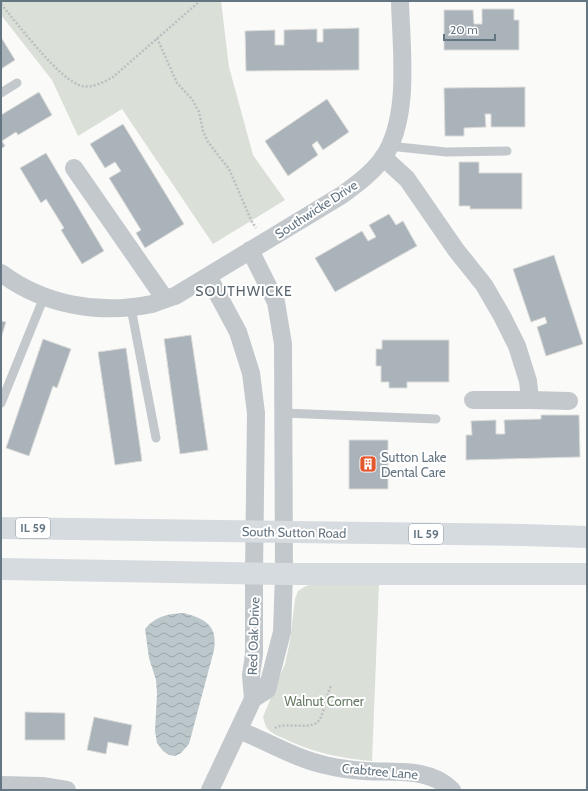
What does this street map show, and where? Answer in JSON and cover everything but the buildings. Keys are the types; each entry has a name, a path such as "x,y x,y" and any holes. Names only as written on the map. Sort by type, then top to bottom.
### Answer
{"main road":[{"name":"South Sutton Road","path":"1,528 522,534 587,537"},
{"path":"1,569 284,574 587,574"}],"street":[{"name":"Southwicke Drive","path":"1,273 13,282 44,297 66,304 94,308 131,308 154,303 175,296 342,195 367,176 386,152 395,132 401,107 402,84 400,1"},
{"path":"386,152 407,179 456,250 484,285 517,346 528,381 530,400"},
{"path":"74,168 165,299"},
{"path":"257,246 276,302 283,344 284,574"},
{"path":"208,276 238,332 251,373 256,413 254,573"},
{"path":"473,400 569,401"},
{"path":"256,413 283,413"},
{"name":"Red Oak Drive","path":"210,790 253,699 250,675 254,655 254,573"},
{"name":"Red Oak Drive","path":"253,699 267,690 282,632 284,574"},
{"name":"Crabtree Lane","path":"239,730 304,759 328,766 366,771 415,772 437,780 452,790"},
{"path":"1,785 42,786 67,790"}],"lane":[{"path":"1,93 17,83"},
{"path":"386,152 507,151"},
{"path":"1,402 44,297"},
{"path":"131,308 156,438"},
{"path":"283,413 436,419"}],"path":[{"path":"1,4 62,75 81,86 90,86 101,83 113,76 200,1"},
{"path":"157,38 177,83 192,99 199,112 203,131 208,142 229,169 252,222 257,246"},
{"path":"270,732 280,725 308,726 314,724 319,720 331,686"}],"green space":[{"path":"1,1 221,1 229,67 253,155 285,200 213,244 122,109 78,136 52,80 1,15"},
{"name":"Walnut Corner","path":"317,583 379,583 372,761 338,756 305,748 273,733 267,728 263,717 285,664 290,641 295,599 298,591 306,586"}],"water":[{"path":"184,613 198,618 208,624 212,629 215,641 214,650 189,744 181,753 175,756 169,755 163,751 157,743 155,731 157,694 156,680 149,658 145,629 153,621 162,616"}],"place":[{"name":"Sutton Lake Dental Care","path":"368,464"}],"district":[{"name":"SOUTHWICKE","path":"244,291"}]}
